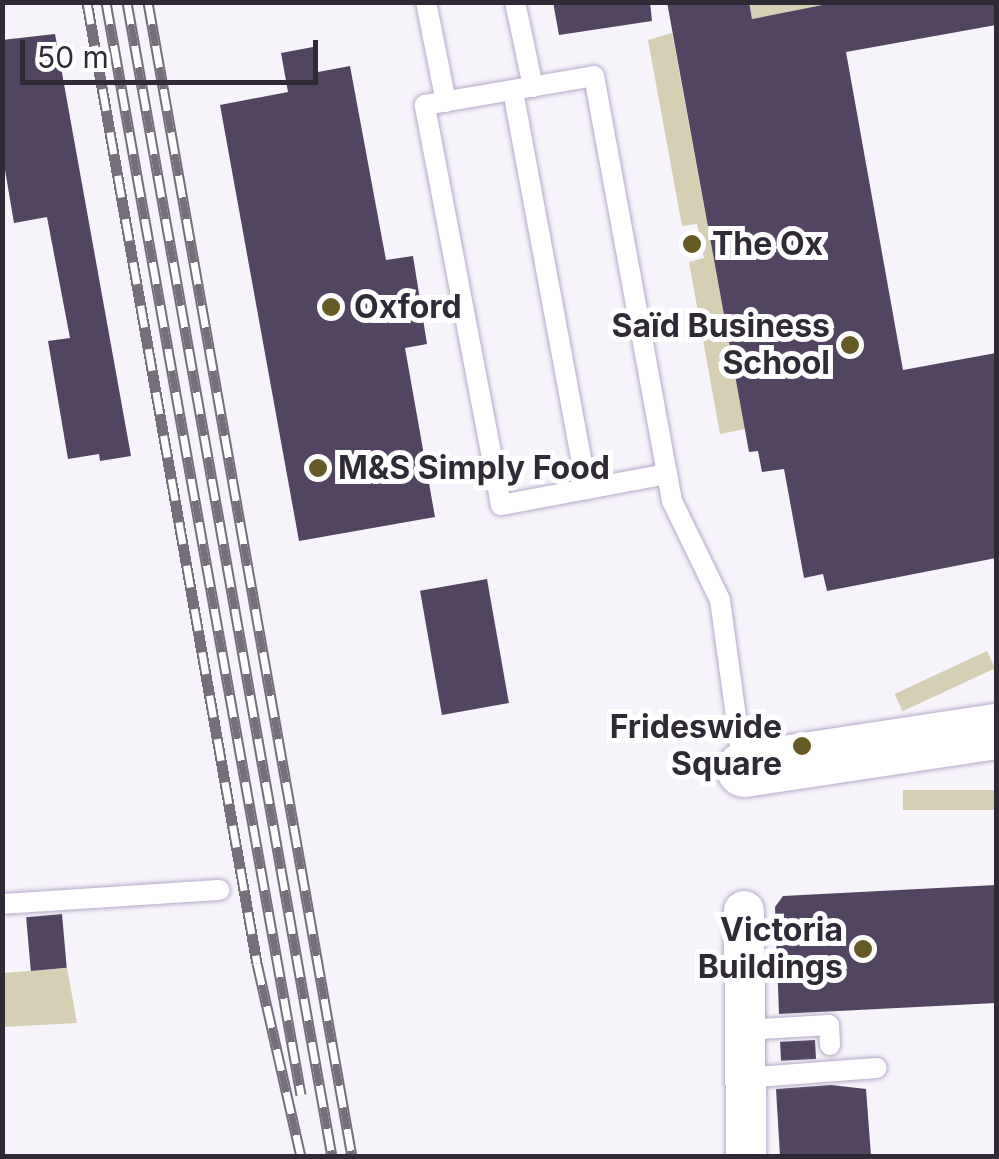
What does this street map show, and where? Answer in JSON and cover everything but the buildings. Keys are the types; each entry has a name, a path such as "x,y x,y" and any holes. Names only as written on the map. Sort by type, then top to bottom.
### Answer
{"main road":[{"path":"744,770 996,731"}],"street":[{"path":"744,911 746,1156"}],"lane":[{"path":"426,2 446,102"},
{"path":"515,2 523,89 587,489"},
{"path":"666,474 501,505 424,105 594,76 666,474 720,600 744,770"},
{"path":"2,904 220,890"},
{"path":"743,1030 830,1024 830,1045"},
{"path":"743,1078 877,1068"}],"shaded area":[{"path":"749,3 837,3 752,19"},
{"path":"672,33 745,429 720,434 689,262 704,258 697,224 682,226 648,40"},
{"path":"987,651 995,668 903,711 895,694"},
{"path":"903,790 996,790 996,810 903,810"},
{"path":"67,968 77,1023 3,1027 3,973"}],"railway":[{"path":"87,2 257,963 301,1156"},
{"path":"106,2 301,1095"},
{"path":"127,2 332,1156"},
{"path":"148,2 352,1156"}],"place":[{"name":"The Ox","path":"692,244"},
{"name":"Oxford","path":"331,307"},
{"name":"Saïd Business School","path":"850,345"},
{"name":"M&S Simply Food","path":"318,468"},
{"name":"Frideswide Square","path":"802,746"},
{"name":"Victoria Buildings","path":"863,949"}]}
